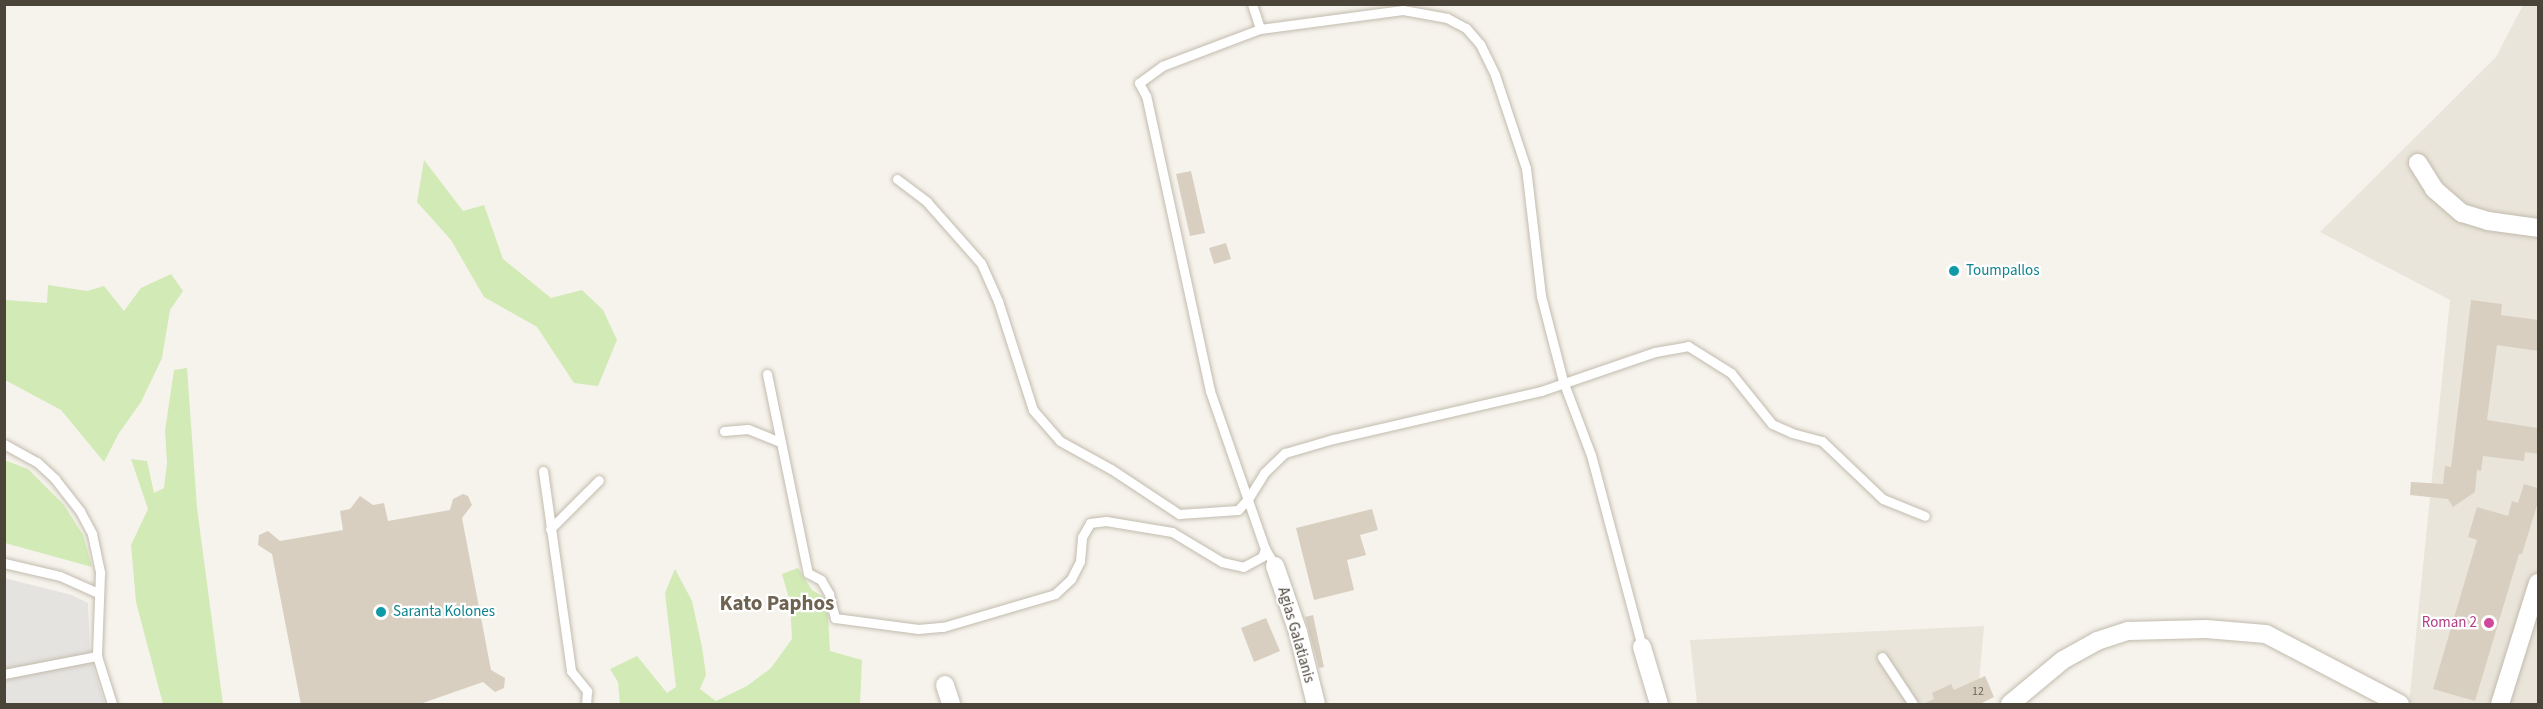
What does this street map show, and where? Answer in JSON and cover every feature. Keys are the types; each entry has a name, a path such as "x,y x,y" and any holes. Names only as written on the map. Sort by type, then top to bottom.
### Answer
{"street":[{"path":"2418,164 2434,189 2462,213 2488,221 2538,228"},
{"name":"Agias Galatianis","path":"1275,566 1298,632 1316,705"},
{"path":"2500,705 2538,583"},
{"path":"2010,705 2063,660 2097,641 2128,632 2206,629 2266,634 2400,705"},
{"path":"1642,647 1659,705"},
{"path":"945,686 951,705"}],"lane":[{"path":"1252,4 1260,29"},
{"path":"1275,566 1265,549 1210,391 1146,96 1139,83 1162,66 1260,29 1336,17 1403,10 1447,18 1467,28 1480,45 1495,75 1526,168 1541,296 1563,381 1591,455 1642,647"},
{"path":"897,179 927,202 981,263 998,301 1033,410 1060,441 1111,469 1179,514 1238,510 1248,499 1264,473 1285,453 1333,439 1541,391 1563,381 1654,352 1688,346 1731,373 1772,424 1792,433 1822,441 1883,500 1925,516"},
{"path":"767,374 808,573 821,580 829,594 835,618 918,629 943,627 1054,594 1071,579 1076,570 1080,561 1082,537 1090,523 1106,521 1172,532 1222,562 1242,567 1262,557 1265,549"},
{"path":"724,431 748,429 780,442"},
{"path":"4,444 37,462 81,511 92,534 100,573 97,656 112,705"},
{"path":"543,471 571,671 587,691 586,705"},
{"path":"550,530 598,480"},
{"path":"4,563 60,576 98,593"},
{"path":"4,674 97,656"},
{"path":"1882,657 1913,705"}],"shaded area":[{"path":"2523,5 2538,5 2538,704 2409,704 2450,300 2320,232 2496,57"},
{"path":"4,578 72,595 88,603 90,657 105,704 5,704"},
{"path":"1984,626 1977,704 1697,704 1690,640"}],"green space":[{"path":"424,160 463,211 484,205 503,259 551,298 582,290 603,310 617,340 598,386 574,383 537,327 484,297 451,240 417,202"},
{"path":"171,274 183,291 170,310 162,358 141,402 119,433 104,462 61,410 5,380 5,300 47,303 48,285 87,291 104,286 124,311 141,288"},
{"path":"187,368 197,508 223,704 163,704 136,602 131,545 148,509 131,459 147,461 154,493 164,488 167,463 165,431 174,370"},
{"path":"4,460 28,469 64,505 83,535 92,567 5,543"},
{"path":"798,568 812,590 827,599 830,651 862,660 860,704 620,704 618,682 610,669 637,656 667,693 676,687 665,593 675,569 692,601 702,647 706,675 700,689 716,701 747,686 771,668 792,639 790,602 782,574"}],"building":[{"path":"1191,171 1205,233 1190,236 1176,174"},
{"path":"1226,243 1231,259 1214,264 1209,248"},
{"path":"2471,300 2502,304 2501,315 2538,320 2538,351 2497,345 2487,420 2538,428 2538,454 2525,452 2524,461 2483,456 2481,471 2477,470 2475,492 2453,507 2448,499 2410,495 2411,482 2443,484 2445,466 2451,467"},
{"path":"2524,484 2538,488 2538,502 2522,554 2519,554 2475,701 2433,689 2477,540 2468,537 2477,507 2508,516 2512,501 2518,503"},
{"name":"Saranta Kolones","path":"463,494 468,496 472,505 462,518 491,670 505,678 504,688 495,692 483,682 417,705 301,705 272,554 258,545 259,535 268,531 280,541 343,530 340,511 350,509 360,496 373,505 384,503 388,521 450,510 453,499"},
{"path":"1372,509 1378,530 1360,535 1366,555 1347,560 1354,590 1314,600 1296,528"},
{"path":"1313,615 1324,667 1319,668 1305,617"},
{"path":"1266,618 1280,651 1254,662 1241,628"},
{"path":"1985,676 1994,697 1978,705 1921,705 1934,699 1932,693 1951,684 1954,690"}],"place":[{"name":"Toumpallos","path":"1954,271"},
{"name":"Saranta Kolones","path":"381,612"},
{"name":"Roman 2","path":"2489,623"}],"district":[{"name":"Kato Paphos","path":"777,603"}]}
